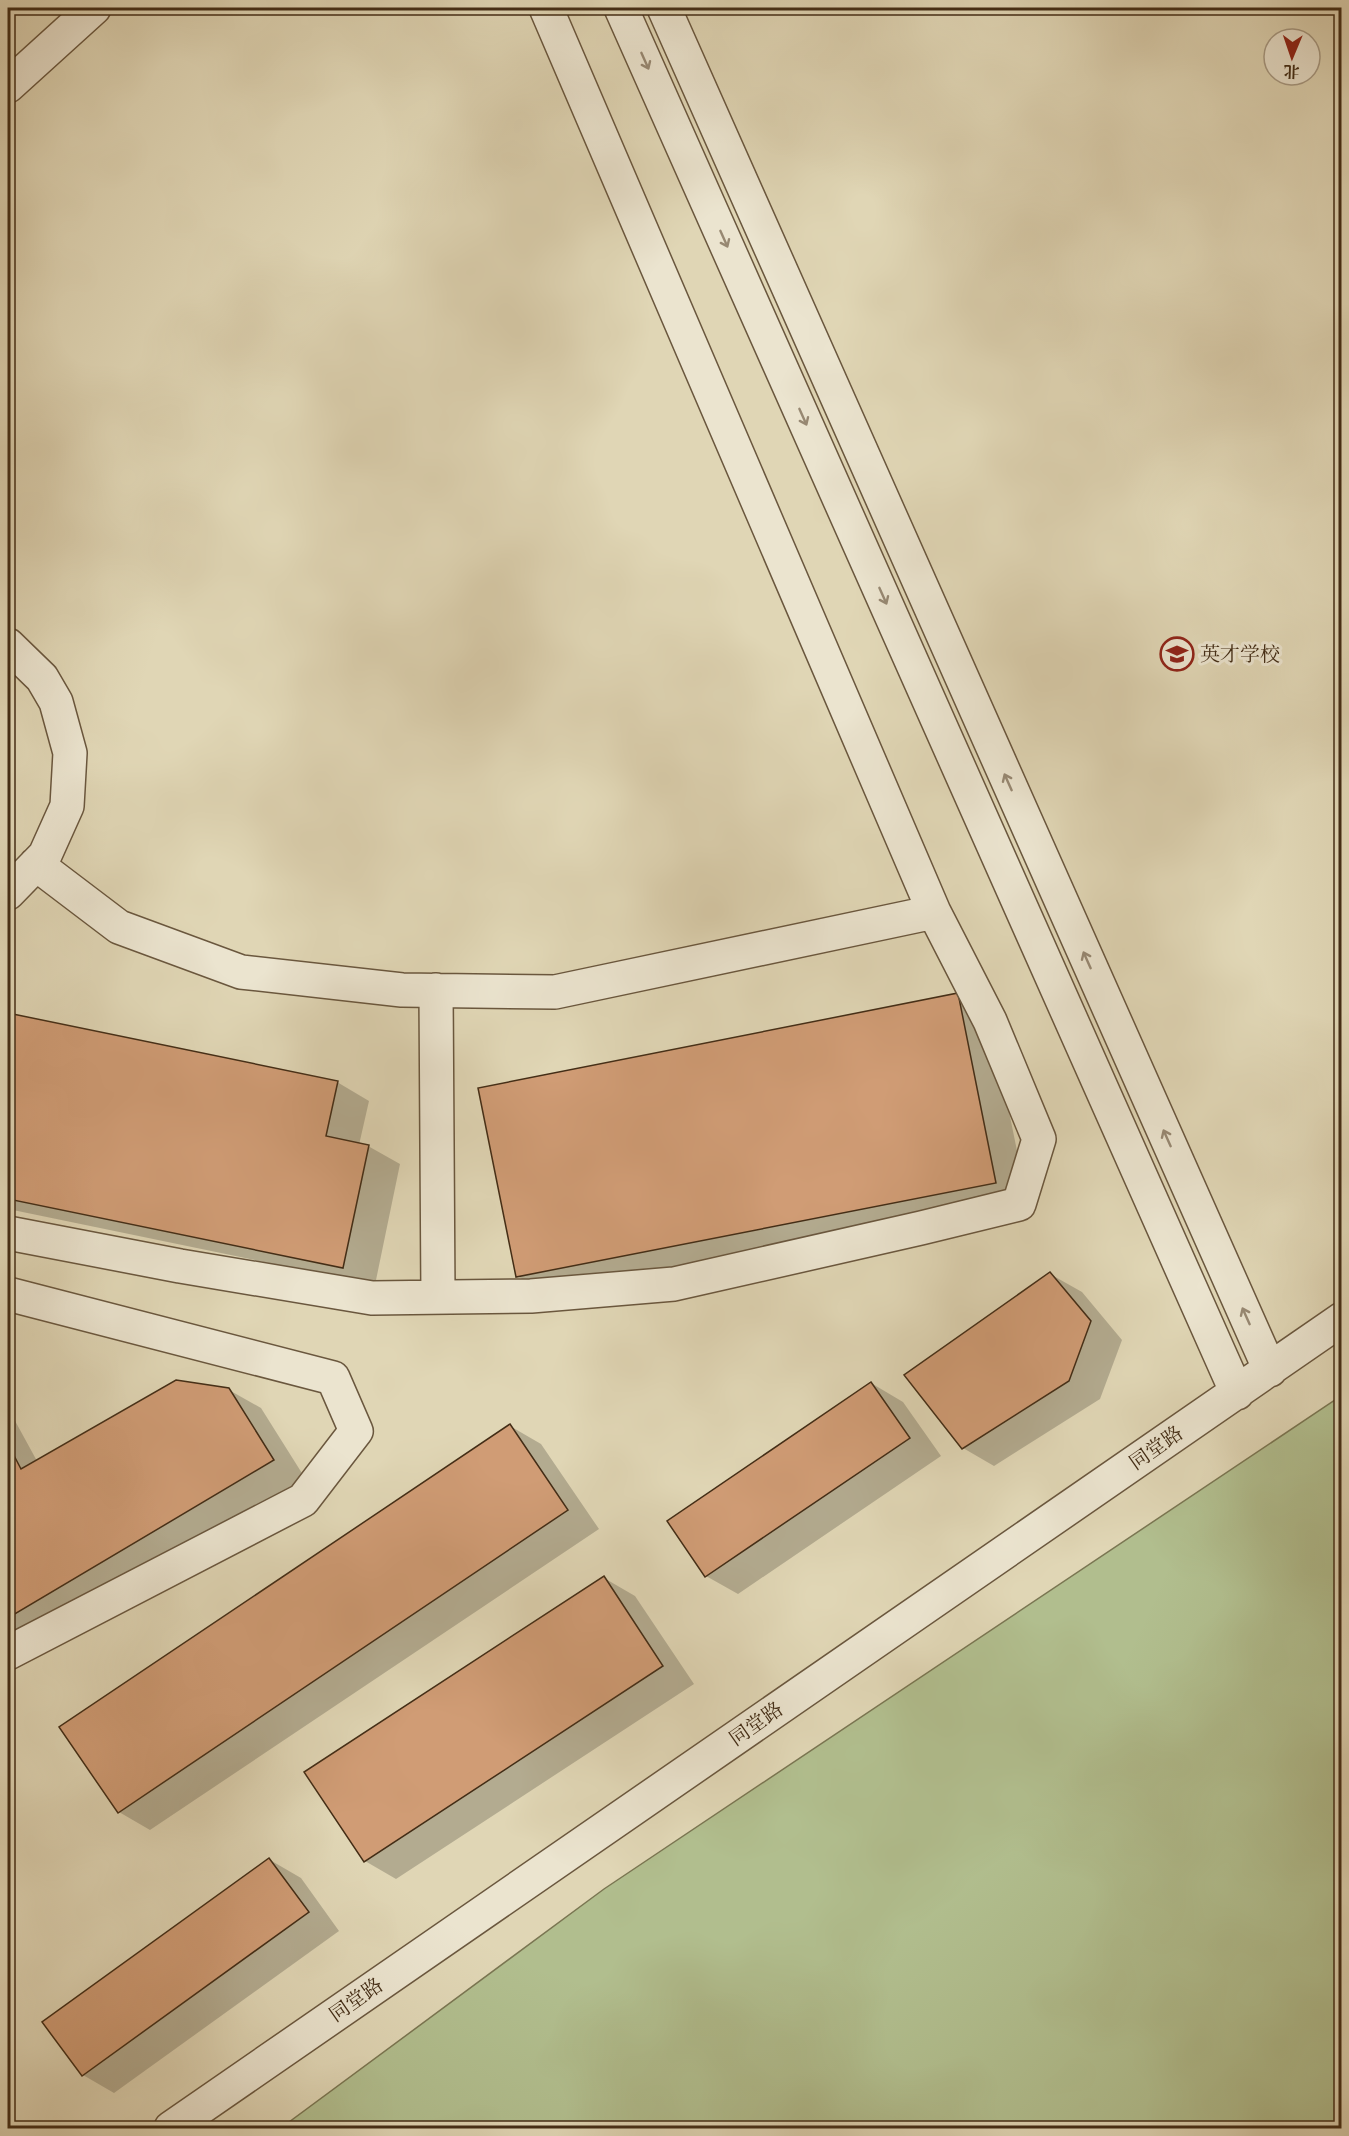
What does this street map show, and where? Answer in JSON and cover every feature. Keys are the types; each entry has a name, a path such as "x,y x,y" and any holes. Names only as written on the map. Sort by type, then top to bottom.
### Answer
{"street":[{"path":"8,86 94,8"},
{"path":"8,1233 180,1266 372,1298 531,1296 674,1284 1019,1204 1039,1139 990,1022 934,912 546,8"},
{"path":"621,8 1237,1393"},
{"path":"664,8 1270,1370"},
{"path":"8,645 42,678 56,702 70,753 67,806 45,855 8,893"},
{"path":"36,864 119,927 241,972 402,990 555,992 934,912"},
{"path":"436,990 438,1297"},
{"path":"8,1294 333,1378 356,1431 303,1500 8,1653"},
{"name":"同堂路","path":"171,2128 1341,1319"}],"green space":[{"path":"1341,1396 1341,2128 281,2128 604,1889"}],"building":[{"path":"958,993 996,1183 516,1277 478,1088"},
{"path":"8,1013 338,1081 326,1136 369,1145 343,1268 8,1199"},
{"path":"1050,1272 1091,1321 1069,1381 962,1449 904,1375"},
{"path":"176,1380 229,1388 274,1460 8,1618 8,1444 21,1469"},
{"path":"871,1382 910,1438 705,1577 667,1521"},
{"path":"510,1424 568,1510 118,1813 59,1727"},
{"path":"604,1576 663,1666 364,1862 304,1772"},
{"path":"269,1858 309,1912 82,2076 42,2022"}],"place":[{"name":"英才学校","path":"1177,654"}]}
